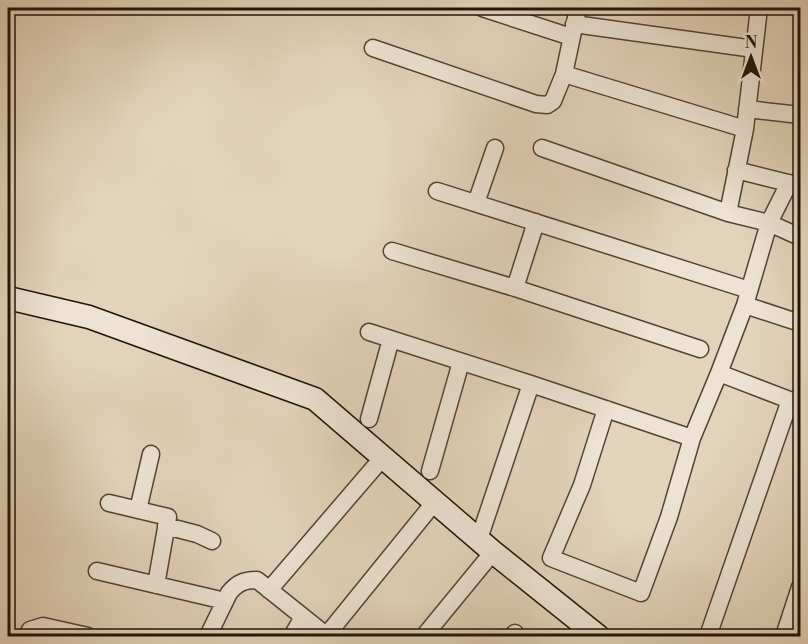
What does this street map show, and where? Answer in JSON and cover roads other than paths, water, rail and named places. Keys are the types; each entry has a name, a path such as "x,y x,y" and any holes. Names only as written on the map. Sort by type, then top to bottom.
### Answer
{"street":[{"path":"482,8 754,49"},
{"path":"728,213 745,129 759,8"},
{"path":"373,48 536,104 547,105 553,101 564,74 574,23"},
{"path":"564,74 745,129"},
{"path":"747,109 801,115"},
{"path":"476,203 495,148"},
{"path":"542,148 728,213 769,223 801,237"},
{"path":"606,409 582,485 551,558 642,593 669,517 692,438 747,297 769,223 795,185 736,170"},
{"path":"437,191 536,222 747,297 801,323"},
{"path":"515,288 536,222"},
{"path":"392,251 515,288 700,349"},
{"path":"8,298 89,317 315,399 486,545 598,636"},
{"path":"369,332 692,438"},
{"path":"369,419 391,339"},
{"path":"430,471 461,362"},
{"path":"708,636 795,402 719,373"},
{"path":"424,636 486,545 531,384"},
{"path":"138,510 150,454"},
{"path":"269,590 378,463"},
{"path":"110,503 168,517 156,585"},
{"path":"208,636 234,587 240,582 257,580 327,636 429,509"},
{"path":"166,526 196,534 212,542"},
{"path":"97,572 225,601"},
{"path":"784,636 801,587"},
{"path":"292,636 303,617"},
{"path":"27,636 30,630 43,626 88,636"}]}
